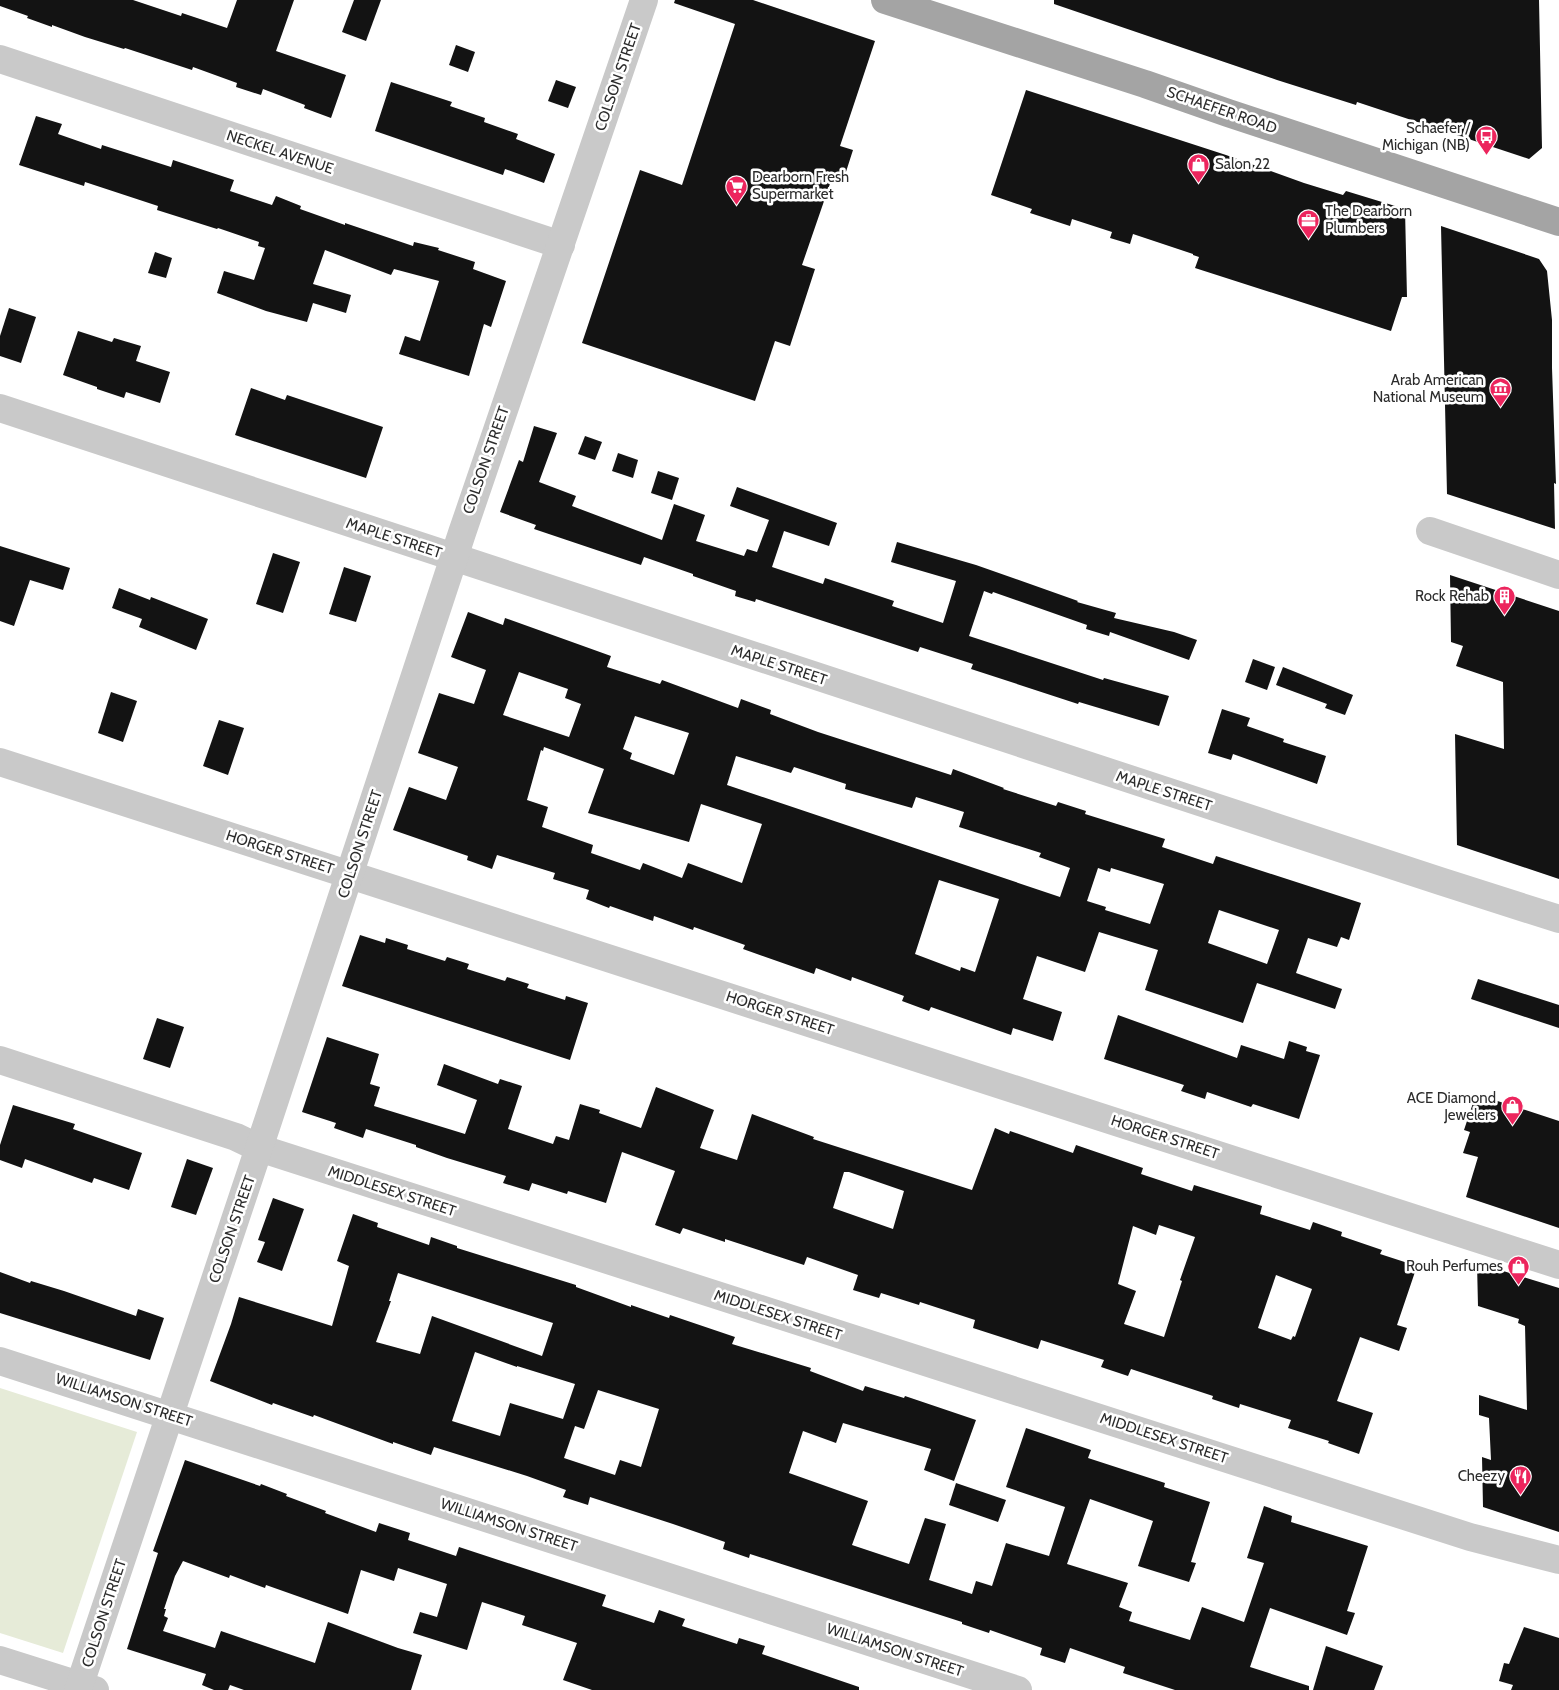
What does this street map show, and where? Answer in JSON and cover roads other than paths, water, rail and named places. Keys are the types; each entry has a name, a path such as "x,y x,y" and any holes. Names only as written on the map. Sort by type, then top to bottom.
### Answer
{"main road":[{"name":"SCHAEFER ROAD","path":"885,0 1136,81 1559,222"}],"street":[{"name":"COLSON STREET","path":"84,1688 170,1415 454,558 644,0"},
{"name":"NECKEL AVENUE","path":"0,59 561,245"},
{"name":"MAPLE STREET","path":"0,408 1440,882 1559,919"},
{"path":"1430,530 1559,575"},
{"name":"HORGER STREET","path":"0,762 1559,1265"},
{"name":"MIDDLESEX STREET","path":"0,1060 236,1137 259,1148 1462,1534 1559,1560"},
{"name":"WILLIAMSON STREET","path":"0,1360 1018,1690"},
{"path":"0,1660 84,1688"}],"place":[{"name":"Schaefer / Michigan (NB)","path":"1486,156"},
{"name":"Salon 22","path":"1199,183"},
{"name":"Dearborn Fresh Supermarket","path":"736,205"},
{"name":"The Dearborn Plumbers","path":"1309,239"},
{"name":"Arab American National Museum","path":"1500,408"},
{"name":"Rock Rehab","path":"1505,615"},
{"name":"ACE Diamond Jewelers","path":"1512,1126"},
{"name":"Rouh Perfumes","path":"1519,1285"},
{"name":"Cheezy","path":"1521,1495"}]}
